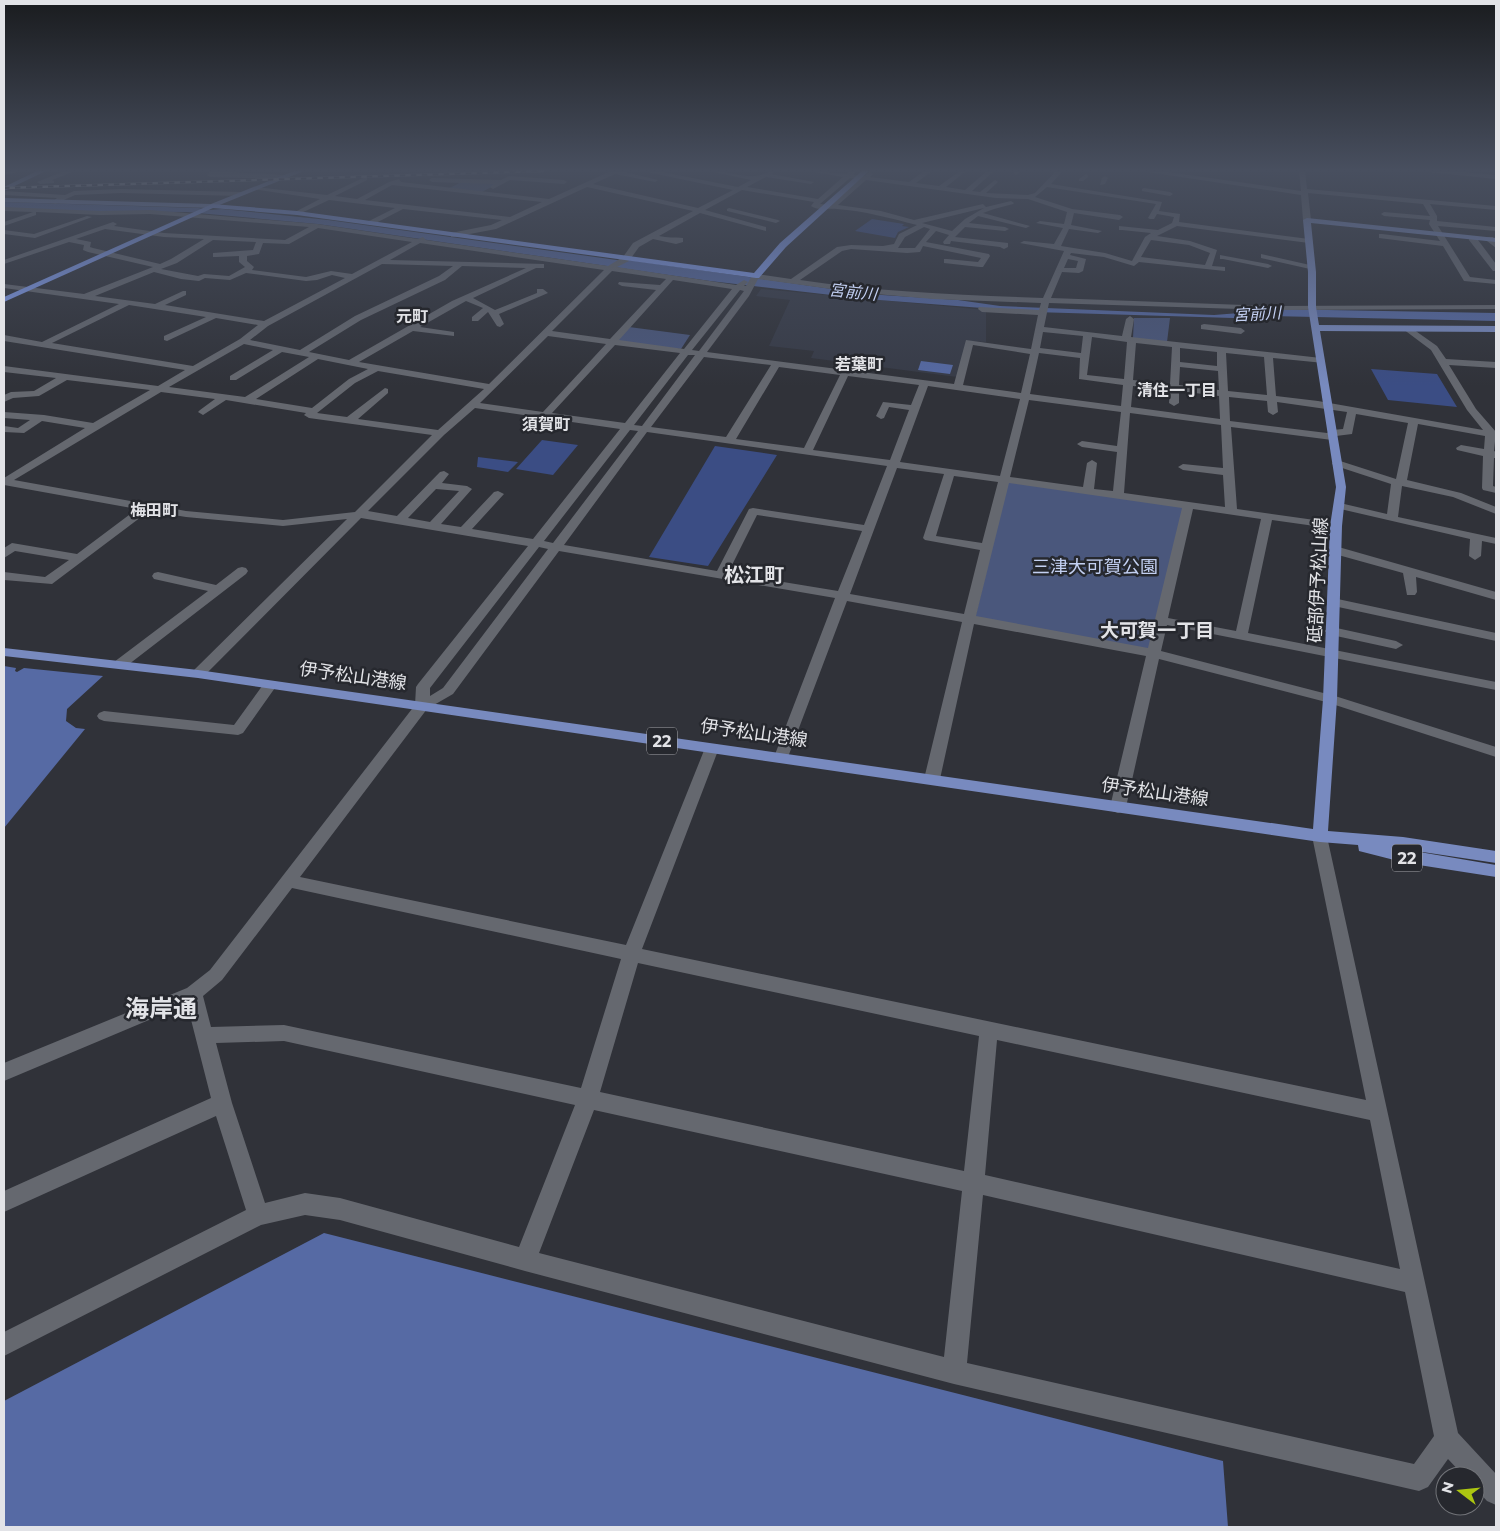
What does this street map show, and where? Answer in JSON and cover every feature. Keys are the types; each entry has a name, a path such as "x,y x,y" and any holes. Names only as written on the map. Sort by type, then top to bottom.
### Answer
{"highway":[{"path":"4,300 131,242"},
{"path":"510,242 627,258 748,282 785,242"}],"main road":[{"name":"砥部伊予松山線","path":"1309,242 1313,315 1341,487 1336,526 1330,699 1320,836"},
{"path":"1313,315 1407,329 1496,329"},
{"name":"伊予松山港線","path":"4,652 198,674 1320,836 1403,843 1496,857"},
{"name":"伊予松山港線","path":"1320,836 1406,857 1496,871"}],"street":[{"path":"4,262 63,242"},
{"path":"81,242 88,244 87,249 159,266"},
{"path":"85,297 188,253 204,242"},
{"path":"216,255 256,252 259,242"},
{"path":"4,482 95,426 243,341 264,324 418,242"},
{"path":"439,242 672,277 748,282 793,281 886,294 1044,309"},
{"path":"198,674 440,433 473,405 489,387 613,267 627,258 636,245 641,242"},
{"path":"886,247 897,246 899,242"},
{"path":"945,247 948,242"},
{"path":"988,242 1004,247"},
{"path":"1057,247 1059,242"},
{"path":"1068,254 1105,255 1134,264 1146,242"},
{"path":"1159,242 1208,267 1222,269"},
{"path":"1176,252 1182,242"},
{"path":"1444,242 1467,279 1496,282"},
{"path":"1475,242 1496,269"},
{"path":"793,281 840,249 858,245 914,250 919,248 921,244 986,256 980,265 951,262 960,252"},
{"path":"1396,244 1397,246 1450,252"},
{"path":"1025,245 1057,247 1068,254 1082,259 1079,271 1060,270"},
{"path":"1136,259 1176,252 1214,252 1208,267"},
{"path":"151,269 181,277 199,279 204,276 230,278 250,267 243,262 243,254"},
{"path":"932,779 969,619 1036,351 1044,309 1068,254"},
{"path":"1228,256 1310,267"},
{"path":"383,262 613,267"},
{"path":"302,352 358,318 442,278 460,264"},
{"path":"352,362 466,298 538,265"},
{"path":"245,271 306,279 332,273 354,277"},
{"path":"545,416 672,277"},
{"path":"422,706 423,687 732,294 748,282"},
{"path":"4,1072 193,993 216,975 422,706 448,691 556,546 646,430 746,294 748,282"},
{"path":"622,284 662,288"},
{"path":"4,286 264,324"},
{"path":"155,307 183,292"},
{"path":"475,319 491,311 544,293 540,292"},
{"path":"466,298 491,311 500,324"},
{"path":"44,344 127,304"},
{"path":"982,309 1220,304 1273,308 1313,315 1496,307"},
{"path":"167,338 214,316"},
{"path":"1118,495 1127,386 1130,319"},
{"path":"412,328 451,334"},
{"path":"1041,329 1176,345 1204,334 1241,331"},
{"path":"1407,329 1428,343 1472,410 1494,434 1493,455 1487,488 1496,490"},
{"path":"546,333 1025,397 1090,394 1125,410 1332,435 1348,432 1352,410"},
{"path":"1088,334 1082,377 1158,394"},
{"path":"1204,334 1220,350 1321,361"},
{"path":"5,339 194,369"},
{"path":"243,341 377,368 489,387"},
{"path":"958,388 969,342 1085,356"},
{"path":"1174,403 1176,345"},
{"path":"233,378 282,348"},
{"path":"1220,350 1231,510"},
{"path":"247,400 318,355"},
{"path":"1268,355 1273,412"},
{"path":"1442,362 1496,365"},
{"path":"729,441 776,364"},
{"path":"1175,364 1221,369"},
{"path":"377,368 352,381 309,416 440,433"},
{"path":"4,369 314,410"},
{"path":"807,452 845,373"},
{"path":"4,399 11,395 36,394 65,377"},
{"path":"780,757 924,384"},
{"path":"1127,386 1174,388 1258,407"},
{"path":"349,421 376,404 385,391"},
{"path":"1190,396 1271,399 1328,406 1494,434"},
{"path":"203,412 224,397"},
{"path":"879,413 886,404 915,408"},
{"path":"473,405 1336,526"},
{"path":"4,415 44,418 95,426"},
{"path":"4,429 20,431 38,419"},
{"path":"1392,519 1414,420"},
{"path":"1462,429 1461,450 1493,455"},
{"path":"1082,444 1122,450"},
{"path":"1088,491 1092,463"},
{"path":"1337,463 1399,482 1457,495 1496,511"},
{"path":"1184,467 1228,472"},
{"path":"950,472 929,538 988,548"},
{"path":"400,520 444,474"},
{"path":"4,482 186,514 283,524 364,514 843,596 1154,653 1330,699 1496,752"},
{"path":"432,526 467,489 433,485"},
{"path":"464,531 498,494"},
{"path":"1118,807 1188,506"},
{"path":"1340,506 1496,541"},
{"path":"4,576 48,581 147,507"},
{"path":"720,574 753,511 868,529"},
{"path":"1241,636 1267,516"},
{"path":"1476,538 1476,556"},
{"path":"4,554 12,547 80,558"},
{"path":"1335,550 1496,596"},
{"path":"119,665 242,571"},
{"path":"1409,571 1411,592"},
{"path":"158,576 218,589"},
{"path":"1333,602 1496,637"},
{"path":"1161,620 1496,686"},
{"path":"1332,631 1396,645"},
{"path":"104,716 238,730 270,685"},
{"path":"524,1260 588,1099 631,955 712,748"},
{"path":"1320,836 1447,1439 1496,1492"},
{"path":"288,882 1377,1112"},
{"path":"193,993 222,1103 258,1216"},
{"path":"954,1372 989,1029"},
{"path":"205,1035 284,1033 974,1183 1413,1284"},
{"path":"4,1202 222,1103"},
{"path":"4,1344 258,1216 305,1204 340,1209 524,1260 954,1372 1419,1478 1447,1439"}],"shaded area":[{"path":"761,289 986,310 986,342 967,341 957,377 811,358 814,351 769,346 790,300 756,296"}],"green space":[{"path":"1134,318 1170,318 1167,342 1133,338"},
{"path":"629,327 690,335 681,349 615,342"},
{"name":"三津大可賀公園","path":"1008,482 1185,507 1150,651 975,618"}],"water":[{"name":"宮前川","path":"445,242 490,242 867,294 958,300 1000,306 1214,315 1278,310 1307,310 1309,315 1281,314 1233,318 1035,312 866,299 710,281"},
{"path":"921,361 953,365 950,374 918,370"},
{"path":"4,666 16,668 15,671 17,672 24,668 103,676 67,709 66,721 76,728 85,729 4,828"},
{"path":"324,1233 1223,1461 1228,1527 4,1527 4,1401"}],"building":[{"path":"1371,369 1437,374 1457,407 1388,400"},
{"path":"542,440 578,445 553,475 516,469"},
{"path":"715,446 777,455 708,566 649,557"},
{"path":"478,457 518,462 508,472 477,467"}],"waterway":[{"name":"宮前川","path":"1272,313 1496,317"}],"district":[{"name":"元町","path":"412,316"},
{"name":"若葉町","path":"859,364"},
{"name":"清住一丁目","path":"1177,390"},
{"name":"須賀町","path":"546,424"},
{"name":"梅田町","path":"154,510"},
{"name":"松江町","path":"754,575"},
{"name":"大可賀一丁目","path":"1157,630"},
{"name":"海岸通","path":"161,1008"}]}
